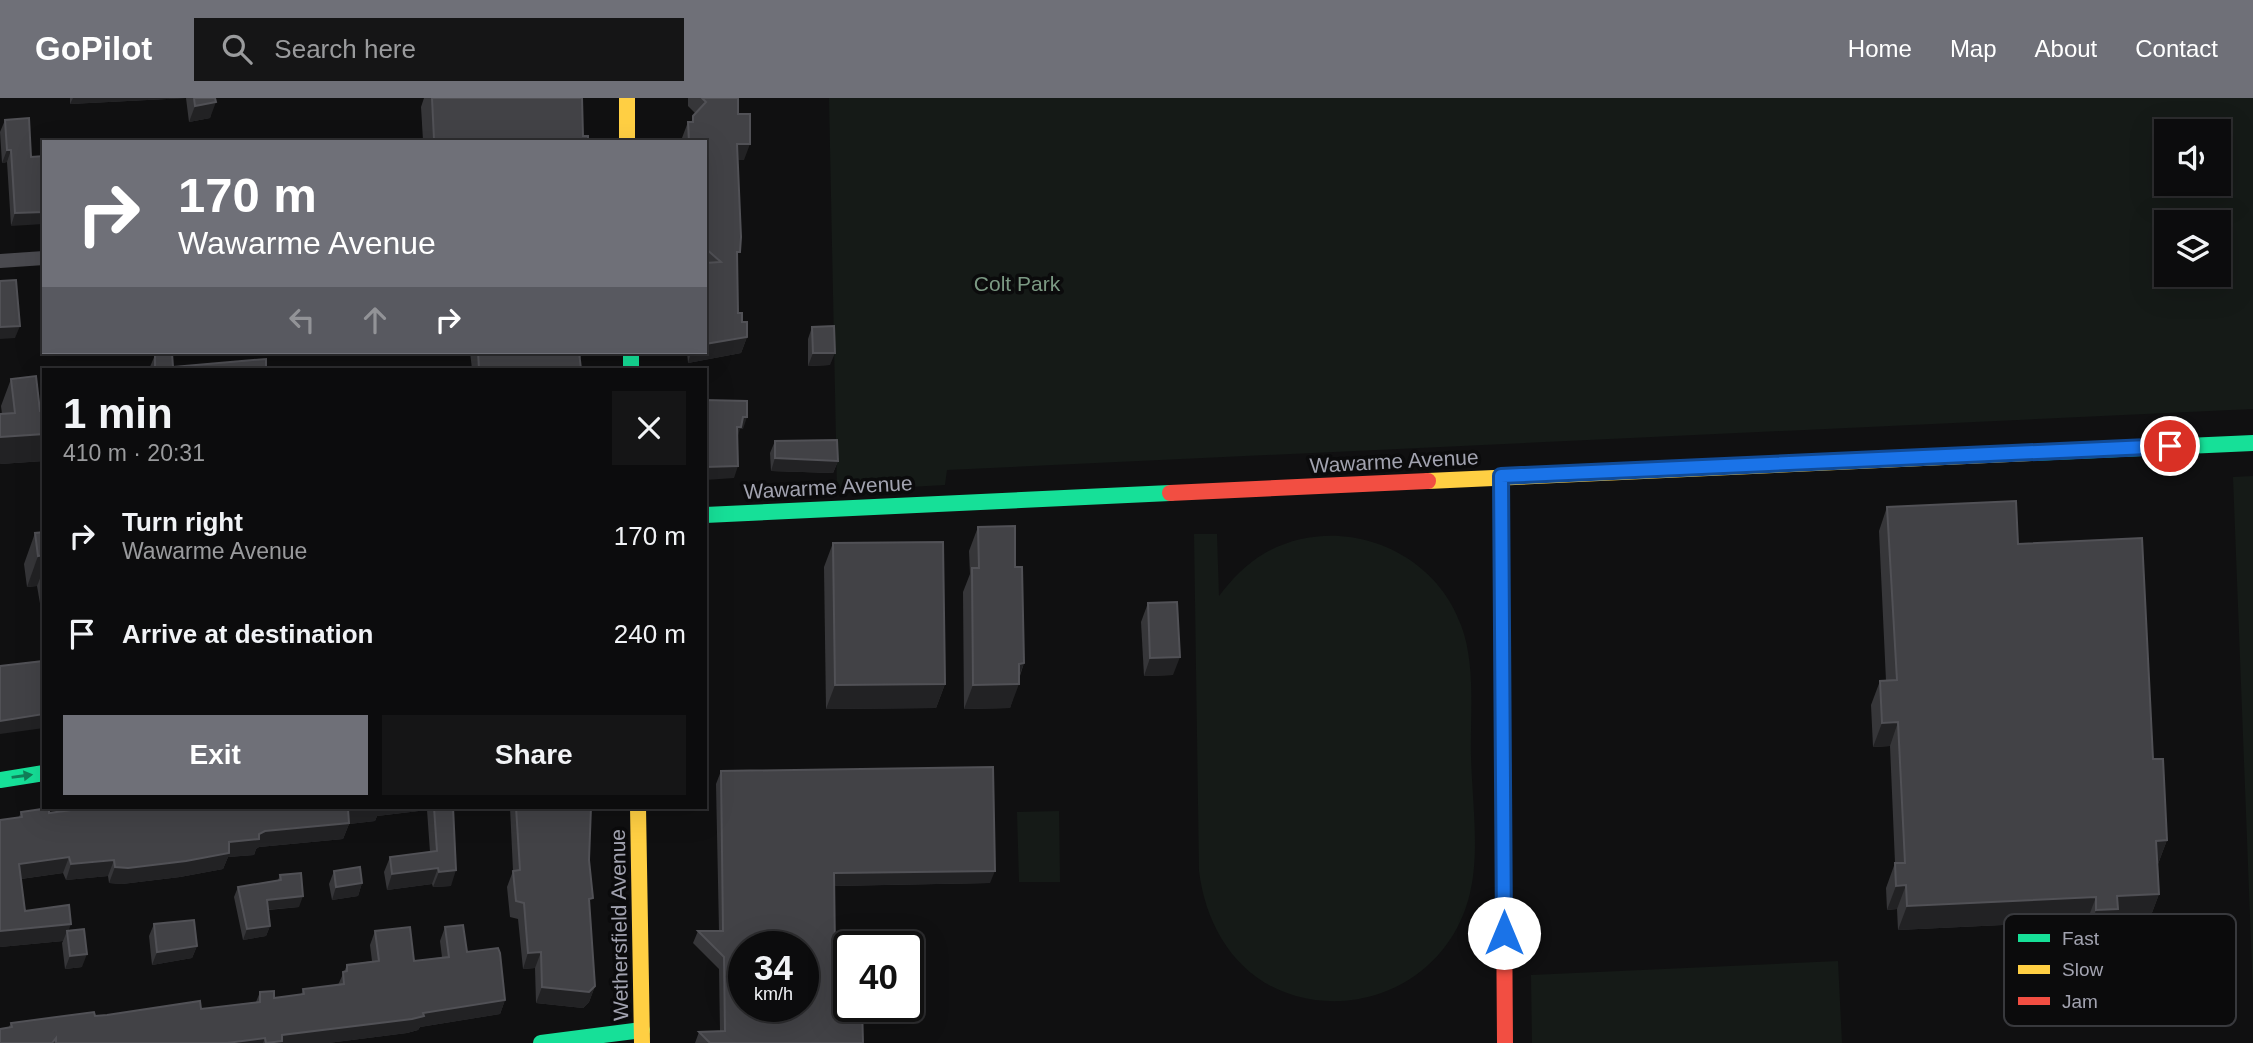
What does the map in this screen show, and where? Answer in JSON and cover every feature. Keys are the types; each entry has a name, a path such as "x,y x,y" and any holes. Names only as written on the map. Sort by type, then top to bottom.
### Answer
{"street":[{"path":"627,98 627,140"},
{"path":"0,261 42,258"},
{"name":"Wawarme Avenue","path":"707,515 2253,443"},
{"path":"1501,476 1505,1043"},
{"path":"0,779 42,773"},
{"name":"Wethersfield Avenue","path":"638,809 642,1036"},
{"path":"541,1043 642,1036"}],"green space":[{"name":"Colt Park","path":"829,98 2253,98 2253,409 947,470 945,485 837,491"},
{"path":"2253,476 2253,994 2233,477"},
{"path":"1194,534 1217,534 1219,596 1240,572 1265,553 1293,541 1322,536 1351,537 1380,544 1406,557 1429,575 1447,598 1461,625 1469,656 1471,690 1475,860 1470,893 1461,921 1446,945 1427,966 1405,982 1380,993 1353,1000 1325,1001 1296,996 1275,988 1257,978 1228,949 1209,912 1199,871"},
{"path":"1059,811 1060,882 1019,882 1017,812"},
{"path":"1838,961 1842,1043 1532,1043 1531,975"}],"building":[{"path":"194,98 215,98 216,102 195,106"},
{"path":"432,98 582,98 583,136 588,136 588,140 425,140 434,139"},
{"path":"702,98 738,98 738,114 750,114 750,144 737,144 741,237 740,252 737,252 738,313 742,313 742,322 747,322 747,337 707,344 707,263 721,262 707,250 707,140 689,140 688,122 693,122 693,116 706,102"},
{"path":"29,118 31,157 42,156 42,212 15,213 11,150 7,150 5,120"},
{"path":"16,280 20,326 0,327 0,281"},
{"path":"834,326 835,353 813,353 812,327"},
{"path":"172,354 173,367 266,359 266,368 155,368 155,355"},
{"path":"478,354 579,354 581,368 479,368"},
{"path":"36,376 42,411 42,434 0,437 0,414 15,413 11,379"},
{"path":"707,400 747,401 747,417 743,417 741,427 737,427 738,466 707,467"},
{"path":"837,440 838,461 775,458 775,441"},
{"path":"2016,501 2018,544 2142,538 2153,759 2163,759 2167,840 2156,841 2159,894 2117,896 2118,909 2096,910 2096,897 1907,906 1906,885 1896,886 1895,863 1905,863 1898,722 1882,723 1880,681 1897,680 1887,507"},
{"path":"1015,526 1015,567 1022,567 1024,663 1019,664 1019,684 973,685 972,568 979,568 978,527"},
{"path":"42,532 42,555 38,556 35,533"},
{"path":"943,542 945,684 835,685 833,543"},
{"path":"1177,602 1180,657 1150,658 1148,603"},
{"path":"42,661 42,714 0,721 0,666"},
{"path":"993,767 995,871 834,873 833,1022 862,1022 863,1043 710,1043 699,1032 725,1031 724,957 698,931 723,931 721,771"},
{"path":"42,809 49,809 49,813 78,809 348,809 349,823 265,831 259,834 259,839 229,842 229,853 186,861 128,868 115,867 114,860 71,864 69,857 19,864 25,911 69,905 71,924 0,931 0,820 22,817 21,812"},
{"path":"434,809 453,809 456,870 439,872 438,868 392,874 390,857 437,851"},
{"path":"516,809 591,809 589,860 593,898 589,899 595,986 589,992 542,987 541,952 528,953 524,903 516,901 513,871 520,870"},
{"path":"360,867 362,883 336,887 334,871"},
{"path":"301,873 303,896 267,900 270,926 247,929 238,887 281,880 280,875"},
{"path":"194,920 197,946 157,952 154,924"},
{"path":"463,925 467,952 498,948 505,1000 423,1013 424,1016 412,1019 282,1035 282,1041 266,1043 265,1038 227,1043 56,1043 56,1038 52,1043 0,1043 0,1029 12,1027 11,1023 94,1012 95,1016 107,1015 200,1001 201,1009 260,1002 260,992 274,991 274,998 304,994 303,989 344,984 343,972 347,971 347,965 379,961 375,931 410,927 414,961 449,957 445,927"},
{"path":"84,929 87,954 70,956 67,931"}],"traffic: fast":[{"path":"631,354 631,368"},
{"path":"2031,453 2253,443"},
{"path":"707,515 1170,493"},
{"path":"0,780 42,773"},
{"path":"541,1043 642,1030"}],"traffic: slow":[{"path":"627,98 627,140"},
{"path":"1428,481 2031,453"},
{"path":"1501,476 1503,757"},
{"path":"638,809 642,1043"}],"traffic: jam":[{"path":"1170,493 1428,481"},
{"path":"1503,757 1505,1043"}],"route":[{"path":"1504,933 1501,476 2170,446"}]}
